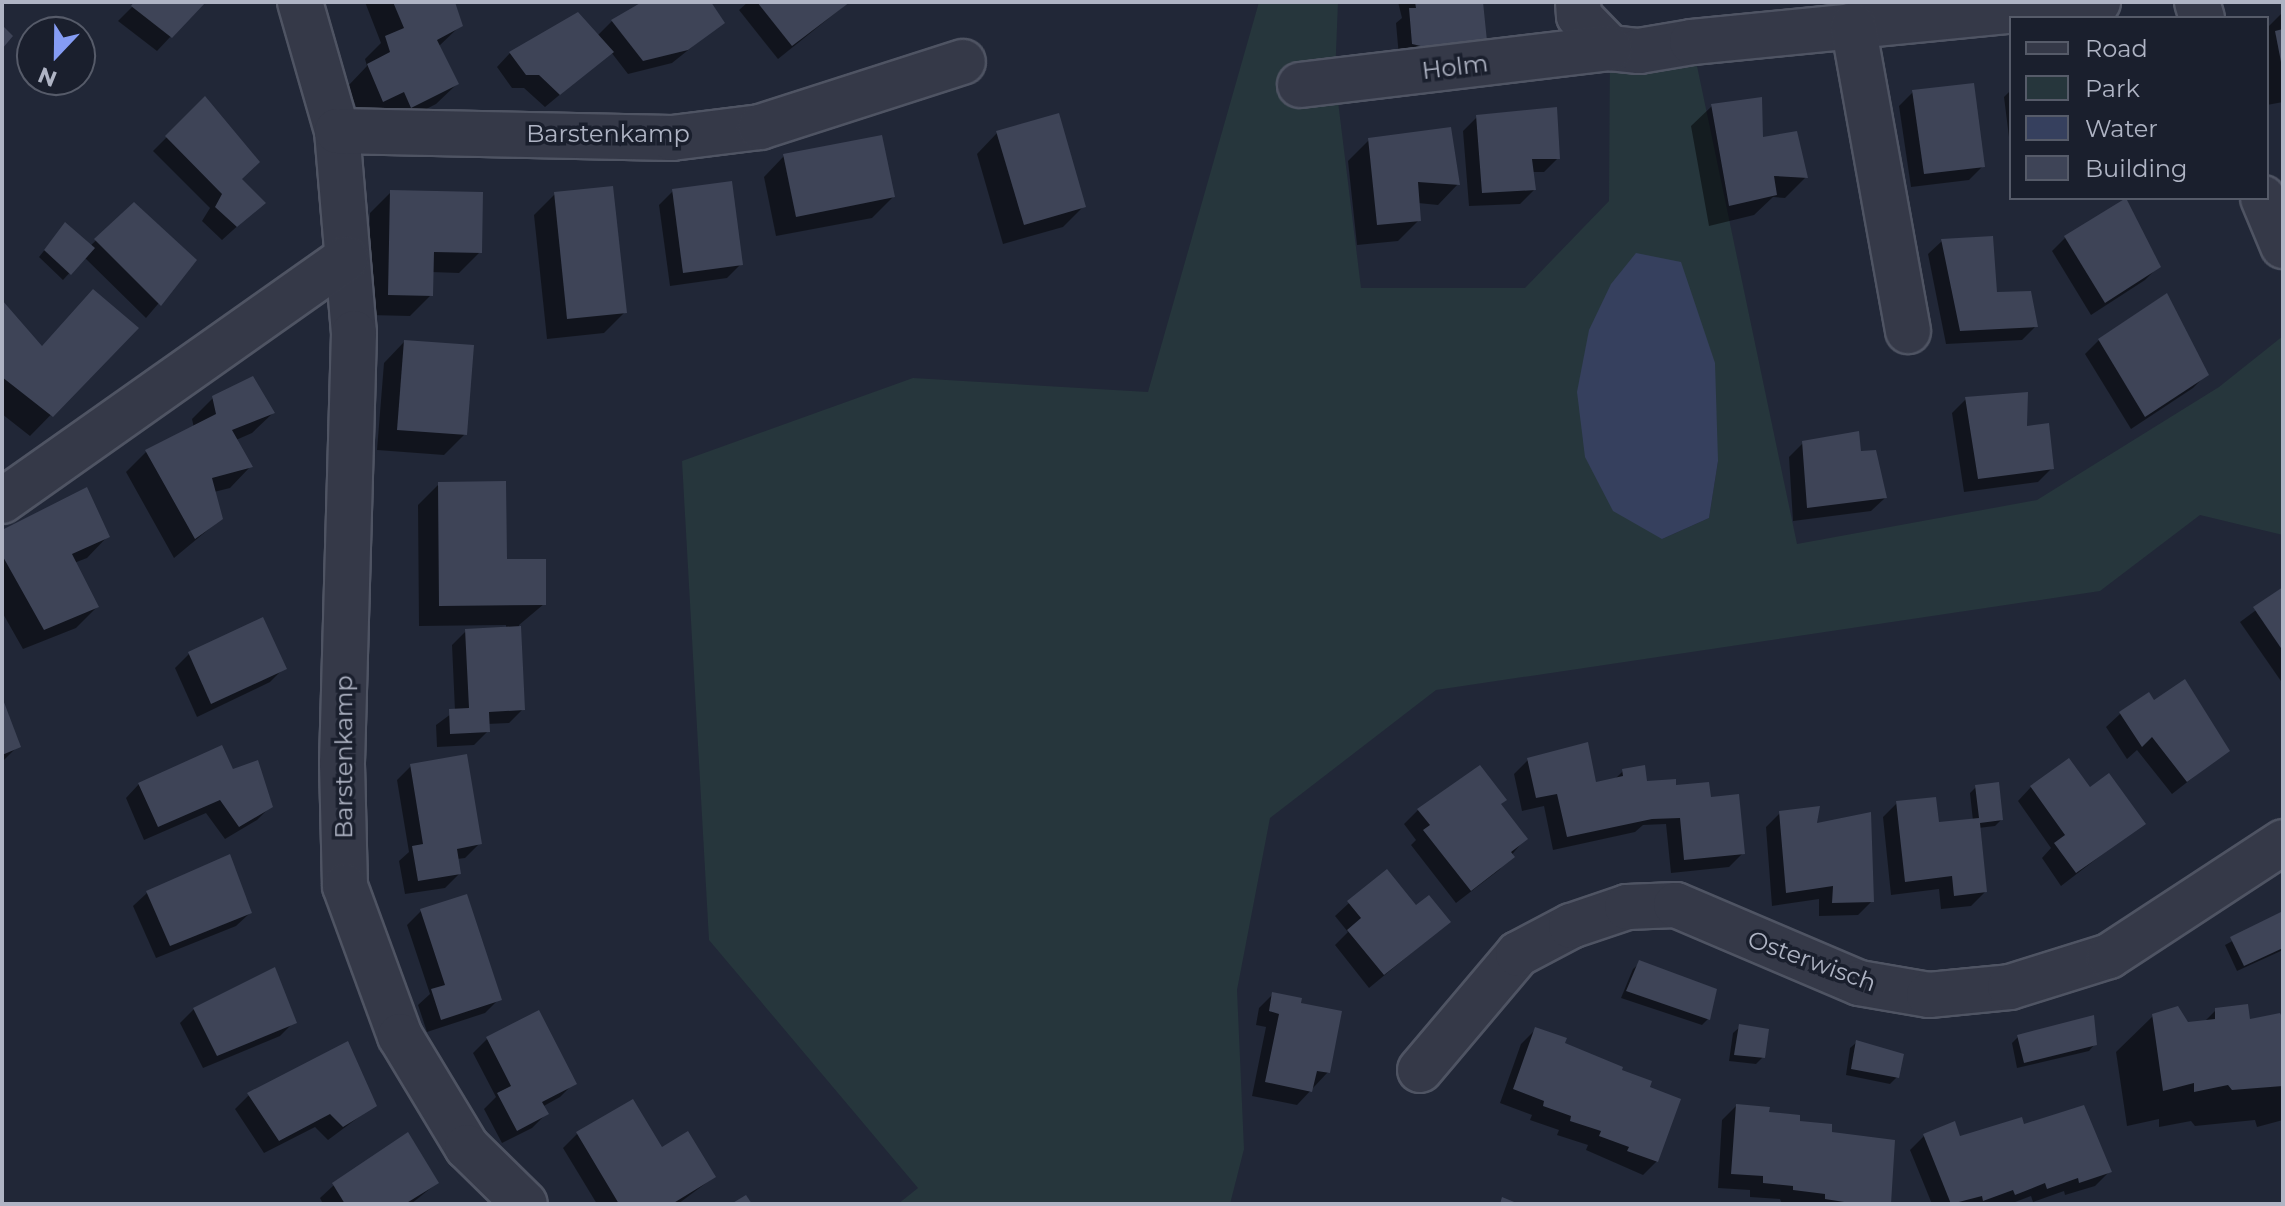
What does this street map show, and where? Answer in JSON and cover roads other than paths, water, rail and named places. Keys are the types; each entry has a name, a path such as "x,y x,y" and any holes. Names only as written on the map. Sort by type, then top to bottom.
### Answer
{"street":[{"name":"Barstenkamp","path":"300,2 337,131 354,333 342,764 345,886 400,1036 467,1147 525,1204"},
{"path":"1578,2 1579,16 1610,48"},
{"name":"Holm","path":"1300,85 1610,48 1639,51 1853,25 2098,2"},
{"path":"1853,25 1908,331"},
{"name":"Barstenkamp","path":"337,131 672,138 760,127 963,62"},
{"path":"2264,200 2283,246"},
{"path":"2,501 346,258"},
{"name":"Osterwisch","path":"1420,1070 1518,954 1571,926 1627,907 1676,905 1859,983 1929,995 1997,988 2109,956 2283,842"}],"water":[{"path":"1636,253 1681,262 1715,363 1718,461 1709,518 1662,539 1613,511 1585,457 1577,392 1589,330 1611,284"}]}
